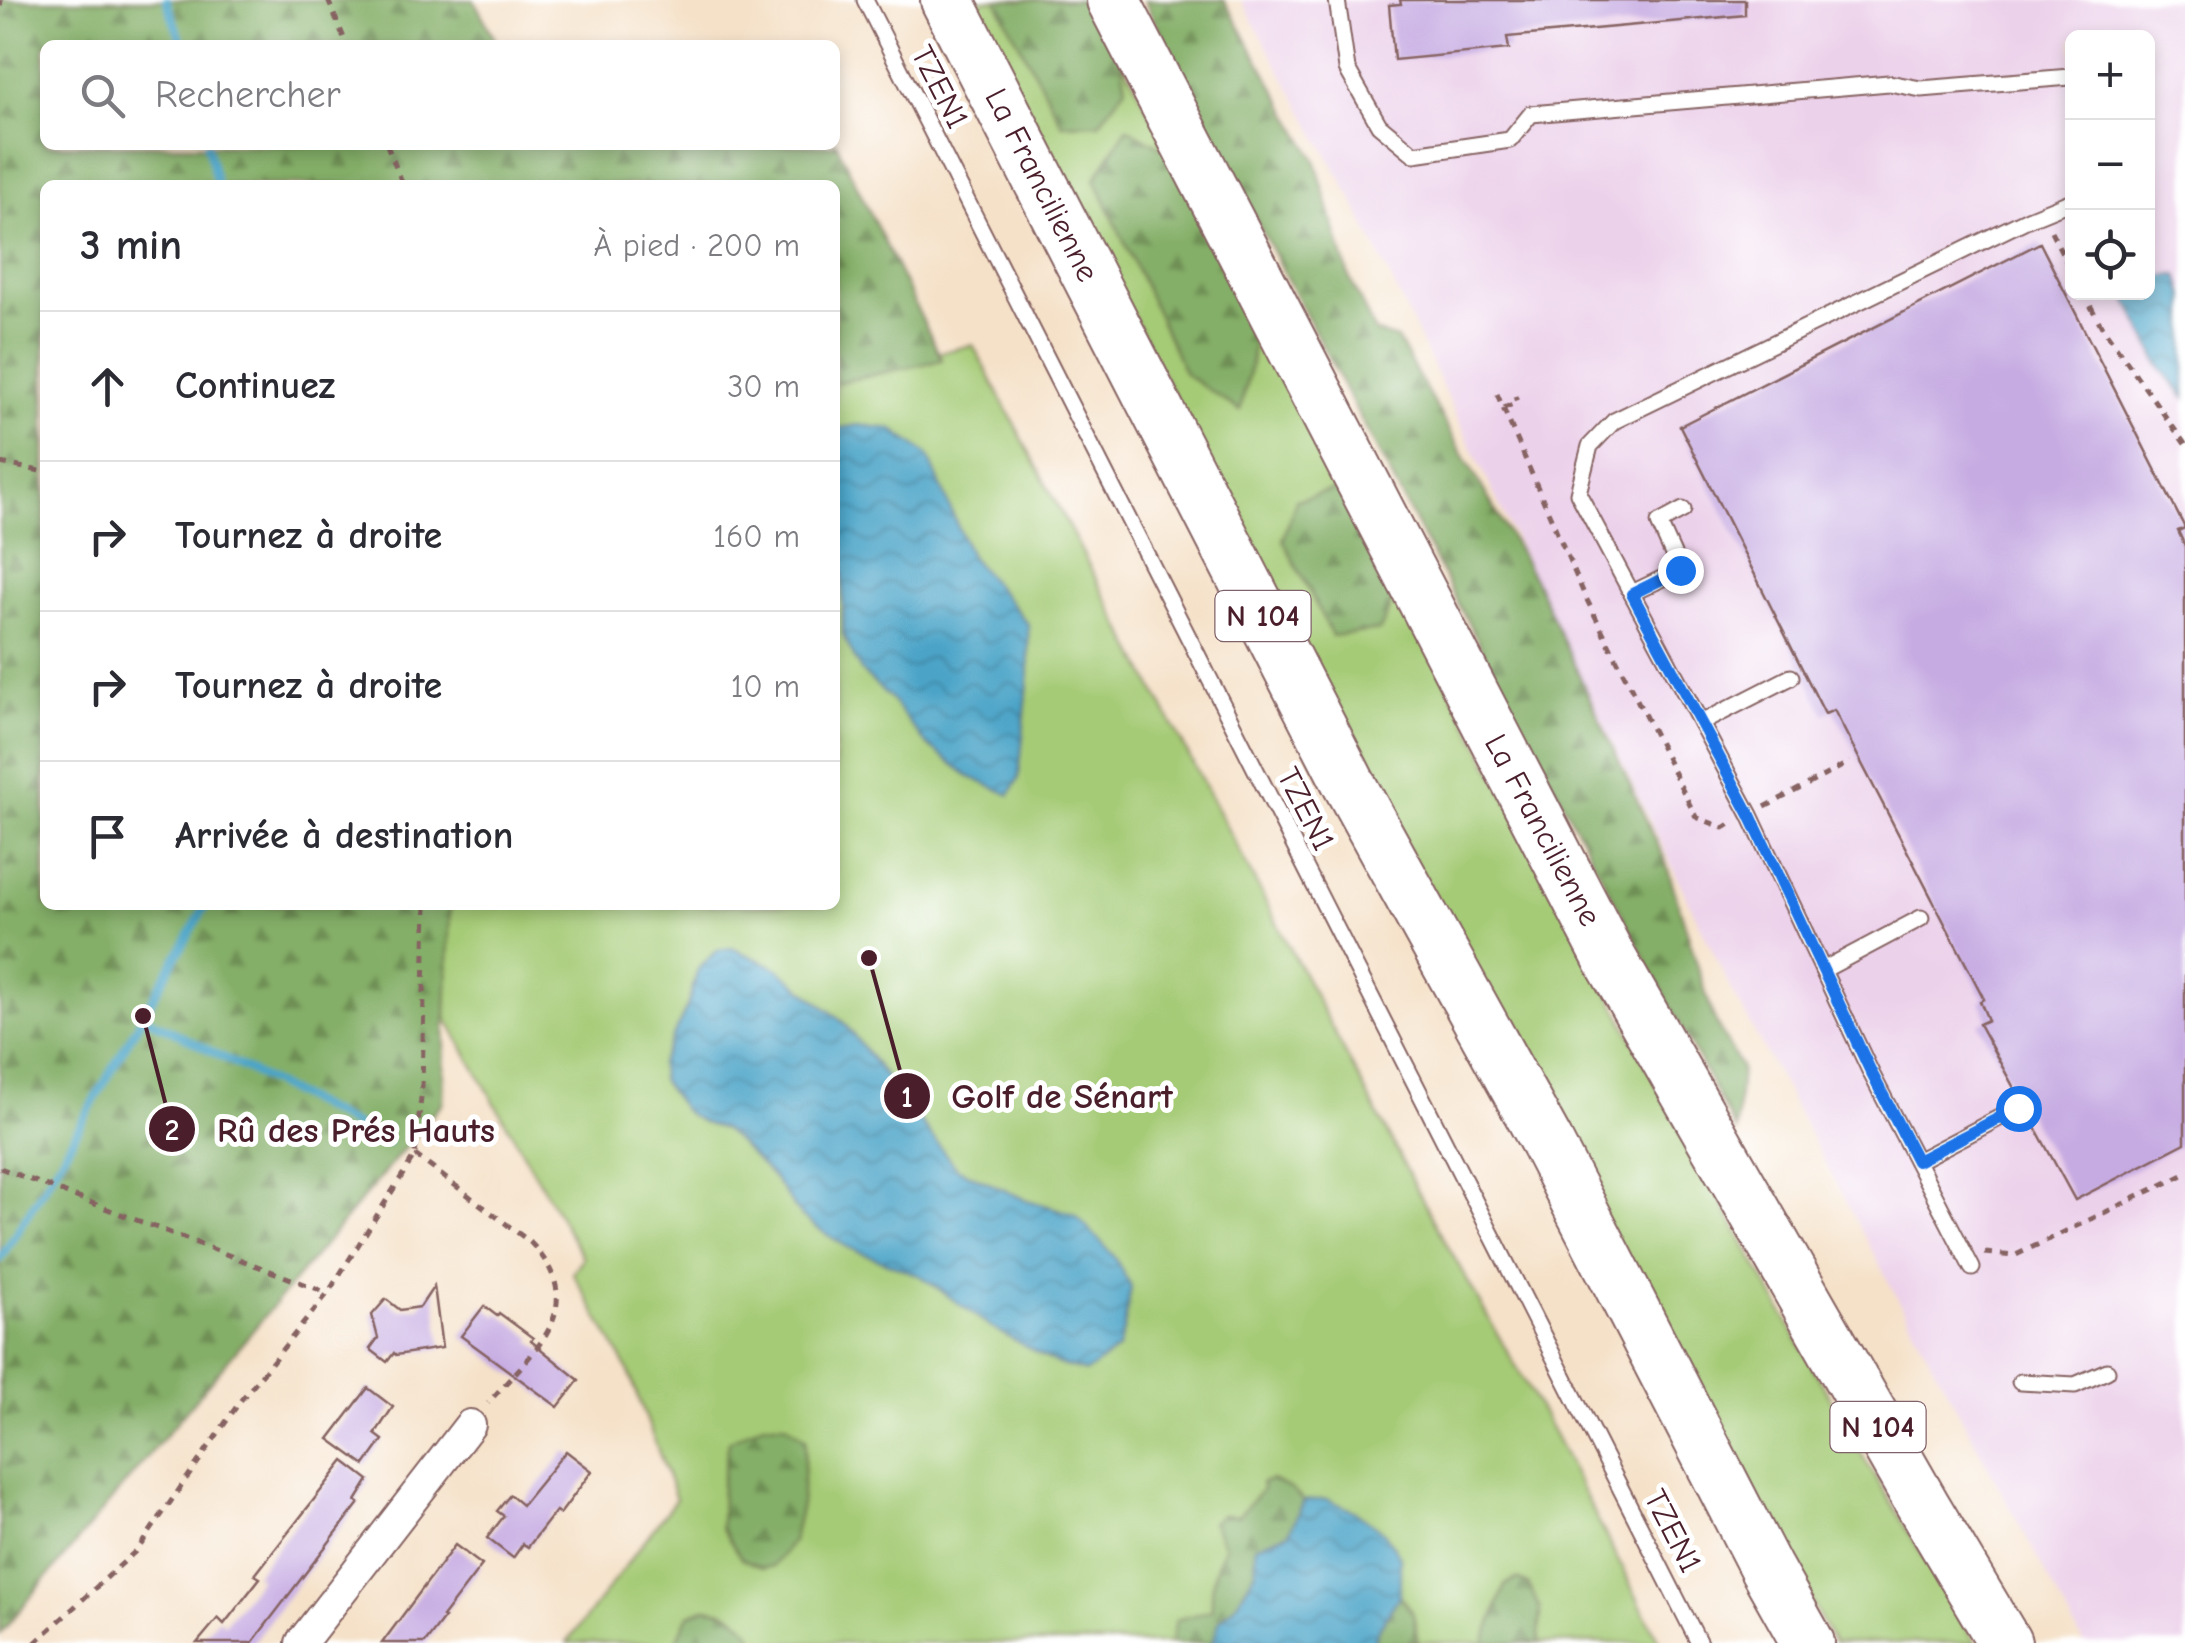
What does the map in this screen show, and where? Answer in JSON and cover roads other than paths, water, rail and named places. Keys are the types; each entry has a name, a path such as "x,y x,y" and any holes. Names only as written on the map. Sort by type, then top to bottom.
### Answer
{"highway":[{"name":"La Francilienne","path":"948,0 1350,784 1546,1140 1808,1643"},
{"name":"La Francilienne","path":"1113,0 1609,957 2005,1643"},
{"path":"1766,1568 1785,1643"}],"street":[{"path":"300,1643 470,1424"}],"lane":[{"name":"TZEN1","path":"864,0 1699,1643"},
{"path":"1336,0 1347,70 1379,125 1414,154 1510,140 1532,114 1888,84 1921,89 2065,77"},
{"path":"1972,1268 1872,1074 1750,815 1578,493 1590,446 1614,420 2065,204"},
{"path":"1632,594 1680,570 1659,523 1683,510"},
{"path":"1700,722 1792,676"},
{"path":"1823,970 1921,918"},
{"path":"1917,1161 2018,1108"},
{"path":"2020,1382 2075,1384 2107,1371"}],"water":[{"path":"2178,275 2185,298 2185,398 2162,370 2127,300 2155,300 2155,277"},
{"path":"858,425 892,429 928,455 970,556 1028,624 1029,672 1019,778 1010,795 970,777 926,744 890,698 861,671 843,635 840,428"},
{"path":"732,948 777,968 844,1023 956,1168 1024,1199 1075,1214 1113,1255 1131,1287 1118,1349 1086,1372 1057,1364 991,1327 921,1276 847,1247 823,1232 801,1216 772,1176 737,1141 723,1129 684,1111 661,1080 660,1064 687,1007 698,969 718,950"},
{"path":"1327,1499 1356,1512 1384,1532 1400,1557 1400,1595 1373,1643 1213,1643 1219,1621 1237,1603 1256,1571 1255,1546 1289,1533 1304,1501"}],"waterway":[{"path":"166,0 181,40"},
{"path":"208,150 216,180"},
{"path":"0,1259 203,910"},
{"path":"143,1016 387,1142"}],"place":[{"name":"Golf de Sénart","path":"869,958"},
{"name":"Rû des Prés Hauts","path":"143,1016"}]}
